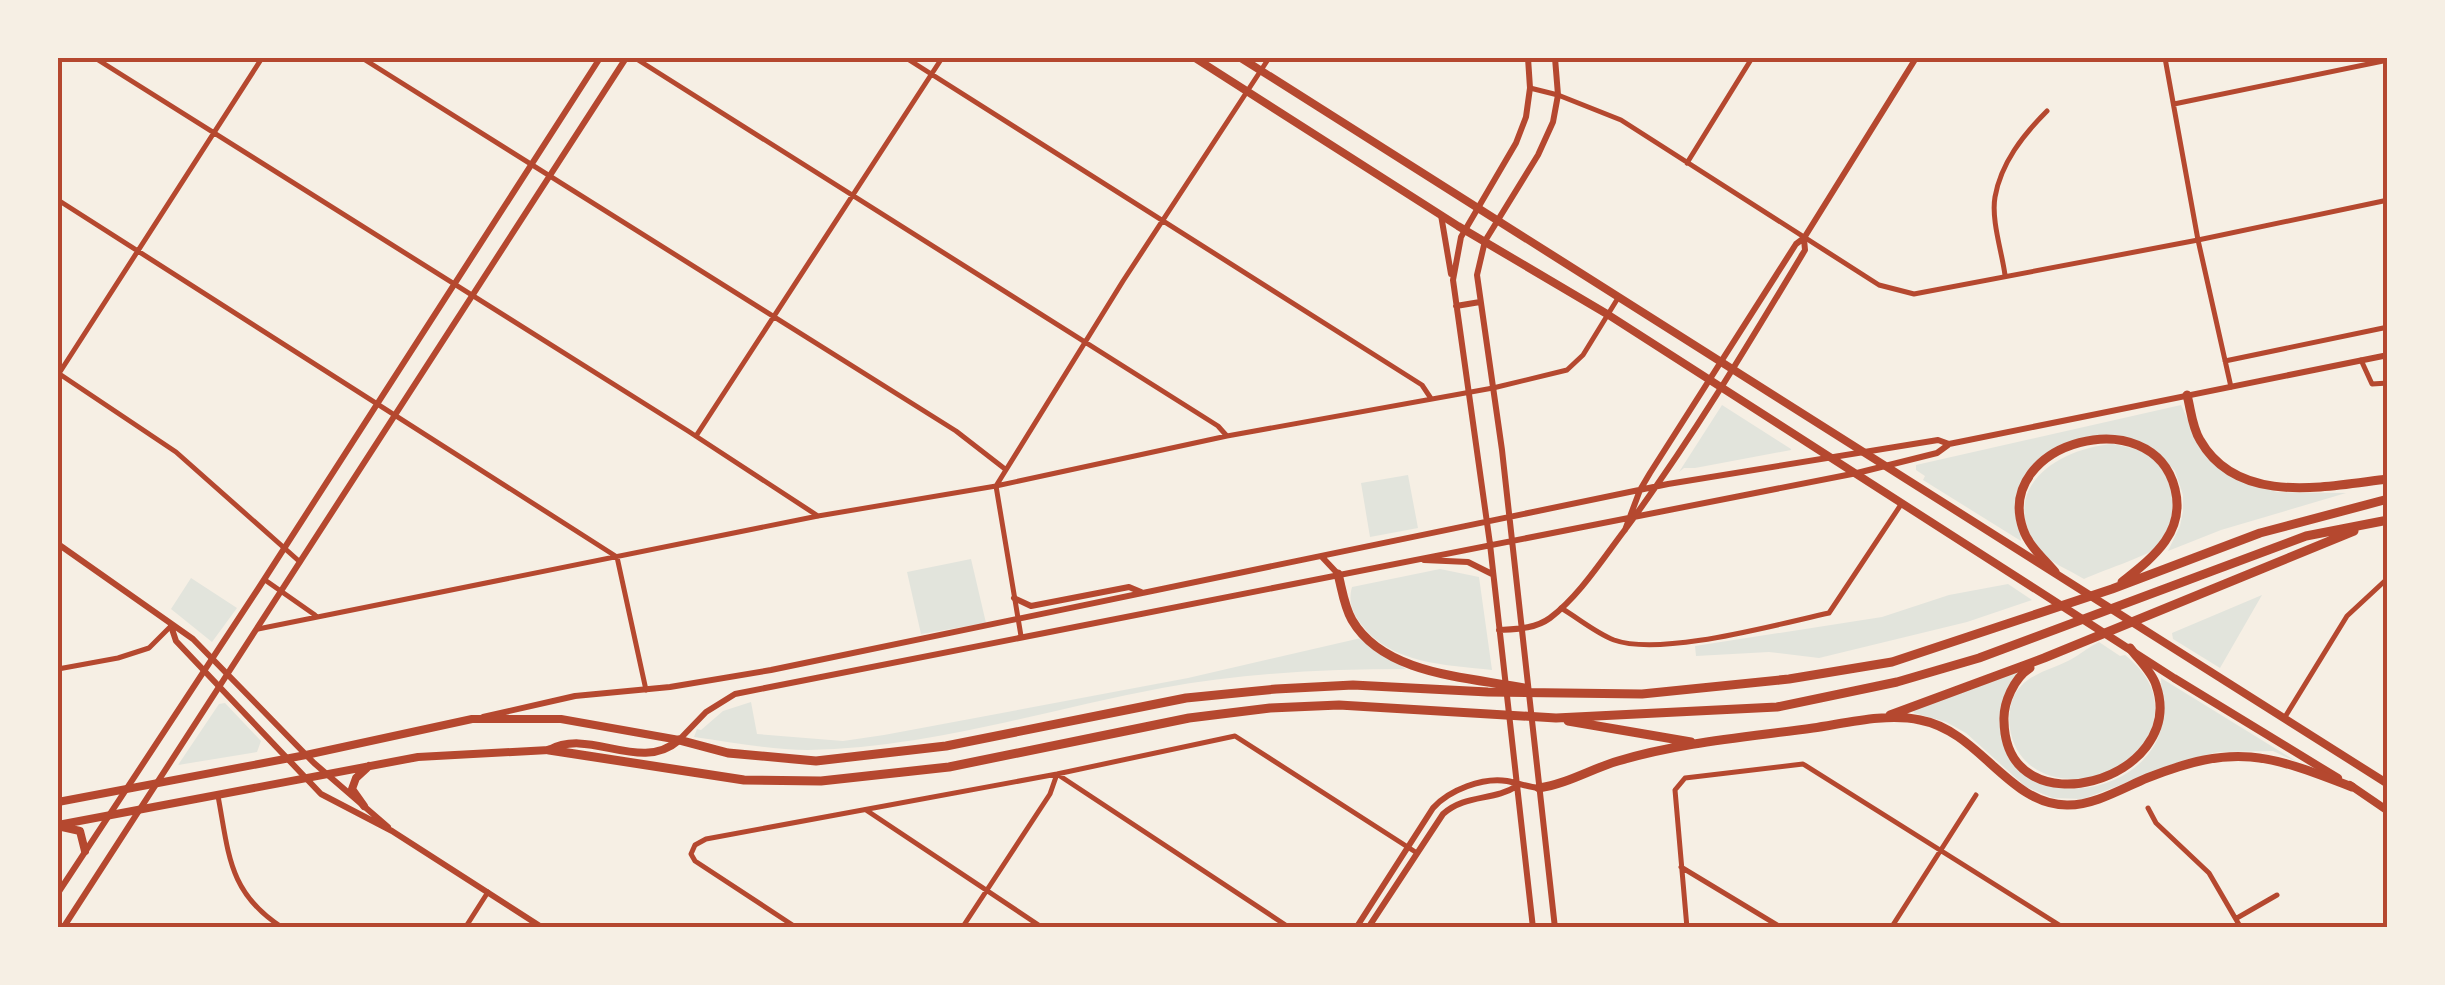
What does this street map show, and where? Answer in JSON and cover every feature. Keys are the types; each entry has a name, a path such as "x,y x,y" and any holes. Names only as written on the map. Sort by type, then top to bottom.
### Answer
{"highway":[{"path":"2187,396 2204,446 2240,475 2282,488 2305,490 2388,478"},
{"path":"2055,572 2023,533 2020,498 2031,473 2053,453 2073,444 2120,438 2138,444 2163,462 2172,477 2178,503 2176,519 2161,549 2112,589"},
{"path":"679,740 728,753 816,761 946,746 1186,698 1276,689 1352,685 1551,692 1674,691 1789,679 1892,662 2112,589 2260,532 2388,499"},
{"path":"549,750 744,780 821,781 949,766 1189,718 1270,708 1340,705 1556,718 1778,707 1897,682 2050,633 2306,536 2388,520"},
{"path":"1868,721 1923,705 2044,658 2376,522"},
{"path":"1338,574 1353,621 1393,657 1436,671 1551,692"},
{"path":"2044,658 2023,672 2012,688 2003,717 2005,735 2022,766 2052,784 2072,786 2098,780 2128,763 2142,752 2156,726 2156,685 2130,648"},
{"path":"1556,718 1700,743"},
{"path":"1539,788 1556,786 1619,761 1700,743 1900,718 1943,727 1973,745 2022,790 2061,805 2092,801 2194,761 2223,756 2280,760 2352,786"}],"main road":[{"path":"1195,58 1466,230 1607,314 2388,811"},
{"path":"1241,58 2388,784"},
{"path":"58,802 472,719 561,719 679,740"},
{"path":"58,826 370,764 455,753 549,750 578,743 647,754 667,749 679,740"},
{"path":"364,806 352,789 356,778 370,764"},
{"path":"58,826 80,831 85,851"}],"street":[{"path":"95,58 818,516"},
{"path":"262,58 58,374 176,452 300,562"},
{"path":"362,58 956,432 1005,469"},
{"path":"58,892 600,58"},
{"path":"63,928 626,58"},
{"path":"635,58 1086,340 1228,436"},
{"path":"906,58 1422,385 1430,397"},
{"path":"696,436 942,58"},
{"path":"1021,636 996,486 1269,58"},
{"path":"1452,280 1457,250 1466,230 1526,117 1530,88 1528,58"},
{"path":"1555,928 1536,736 1477,275 1485,241 1553,122 1558,94 1556,58"},
{"path":"1687,163 1752,58"},
{"path":"1625,530 1640,490 1916,58"},
{"path":"2165,58 2198,240 2231,386"},
{"path":"2174,104 2388,60"},
{"path":"1530,88 1558,94 1621,120 1879,285 1914,294 2388,200"},
{"path":"2005,275 1994,200 2006,164 2028,130 2047,111"},
{"path":"58,200 617,557 646,690"},
{"path":"1441,214 1490,544 1533,928"},
{"path":"1499,630 1548,620 1637,516 1805,250 1804,238"},
{"path":"257,630 315,615 818,516 996,486 1567,370 1583,355 1620,296"},
{"path":"1456,306 1480,302"},
{"path":"2225,361 2388,327"},
{"path":"679,740 706,712 735,694 1857,474 1937,452 1949,444 2388,355"},
{"path":"2361,360 2372,384 2388,383"},
{"path":"472,719 577,696 754,673 1655,487 1862,450 1938,440 1949,444"},
{"path":"1561,608 1602,634 1625,642 1708,639 1828,613 1902,503"},
{"path":"58,544 186,633 306,755 392,832"},
{"path":"1320,556 1338,574"},
{"path":"1408,560 1468,562 1492,574"},
{"path":"2285,717 2347,616 2388,578"},
{"path":"264,580 315,615"},
{"path":"1014,598 1028,606 1129,587 1142,592"},
{"path":"58,669 149,648 171,626"},
{"path":"171,626 176,640 321,794 392,832 543,928"},
{"path":"796,928 702,867 691,854 696,845 706,839 1057,774 1236,736 1417,853"},
{"path":"1688,928 1675,790 1678,784 1685,778 1803,764 2064,928"},
{"path":"962,928 1050,794 1057,774"},
{"path":"1057,774 1290,928"},
{"path":"1356,928 1444,796 1467,786 1505,780 1539,788"},
{"path":"1368,928 1451,806 1468,798 1506,793 1518,785"},
{"path":"1890,928 1976,794"},
{"path":"218,796 231,865 241,890 259,912 283,928"},
{"path":"2148,808 2156,823 2209,873 2241,928"},
{"path":"866,810 1043,928"},
{"path":"1681,867 1782,928"},
{"path":"465,928 488,892"},
{"path":"2237,918 2278,895"}],"shaded area":[{"path":"1722,405 1791,449 1791,450 1679,472"},
{"path":"2181,405 2203,452 2244,481 2277,492 2346,493 2221,530 2168,551 2183,511 2183,495 2175,471 2152,447 2116,435 2065,444 2045,455 2017,503 2021,541 1923,480 1925,476 1916,470 1916,465"},
{"path":"2113,444 2141,451 2159,465 2173,501 2171,527 2157,548 2084,579 2042,553 2027,526 2024,507 2029,490 2054,463 2073,453"},
{"path":"1408,475 1418,528 1370,537 1361,483"},
{"path":"971,559 986,623 921,634 907,572"},
{"path":"1440,569 1479,577 1492,670 1438,664 1403,655 1373,637 1355,615 1352,587"},
{"path":"191,578 237,608 212,642 171,609"},
{"path":"2008,584 2032,600 1967,622 1819,658 1769,652 1696,656 1695,646 1882,617 1949,595"},
{"path":"2262,595 2220,668 2173,639 2172,633"},
{"path":"1361,638 1406,669 1284,673 1192,683 942,735 853,748 794,750 694,737 697,729 701,730 723,711 751,702 757,734 843,741 1188,678"},
{"path":"2099,642 2120,656 2125,655 2149,683 2155,710 2145,743 2129,760 2107,773 2058,778 2036,770 2019,753 2010,729 2014,695 2033,677"},
{"path":"2020,669 2000,721 2001,732 2006,747 2022,769 2040,781 2062,788 2107,783 2146,757 2161,730 2161,678 2299,763 2273,751 2218,752 2083,799 2053,798 2026,787 1966,733 1946,722 1914,713 1913,710"},
{"path":"225,703 261,741 257,752 178,765 219,704"}]}
